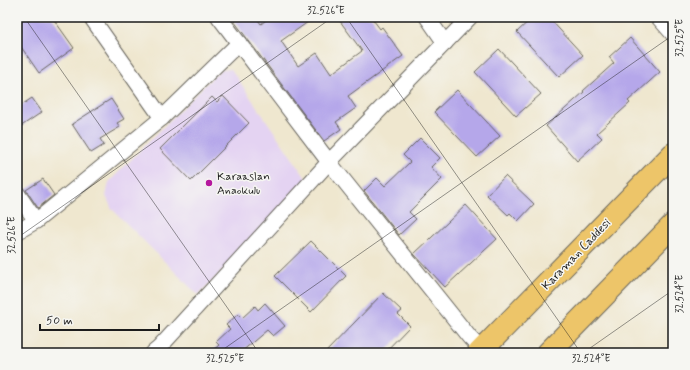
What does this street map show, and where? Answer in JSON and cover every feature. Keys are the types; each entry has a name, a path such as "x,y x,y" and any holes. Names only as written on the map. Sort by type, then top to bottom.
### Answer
{"highway":[{"name":"Karaman Caddesi","path":"481,352 673,154"},
{"path":"548,353 673,225"}],"street":[{"path":"91,17 162,118"},
{"path":"219,17 329,162 481,352"},
{"path":"427,17 445,43"},
{"path":"153,353 329,162 470,17"},
{"path":"658,17 673,34"},
{"path":"17,232 36,221 162,118 239,43"},
{"path":"17,193 36,221"}],"shaded area":[{"name":"Karaaslan Anaokulu","path":"231,69 310,184 198,295 112,209 106,196 109,182 220,70"}],"building":[{"path":"17,17 52,17 74,48 39,73 17,41"},
{"path":"231,17 256,17 261,24 270,17 315,17 281,41 298,66 317,53 331,74 362,51 337,17 371,17 380,29 382,27 403,56 348,96 356,108 336,122 341,129 324,141"},
{"path":"533,17 548,17 583,55 559,77 517,32"},
{"path":"630,38 660,72 628,101 630,103 597,133 602,138 577,161 546,126 614,63 609,57"},
{"path":"499,49 541,94 516,116 475,72"},
{"path":"457,90 500,136 477,157 434,112"},
{"path":"223,96 249,123 191,181 160,149 212,97 217,102"},
{"path":"32,98 42,112 17,129 17,108"},
{"path":"111,99 124,119 117,123 120,127 100,139 104,145 91,153 72,124"},
{"path":"420,138 440,158 431,167 442,179 409,212 416,219 399,235 364,191 377,178 385,186 410,162 403,155"},
{"path":"505,176 534,204 518,221 510,213 508,215 487,195"},
{"path":"43,179 54,195 38,208 26,190"},
{"path":"466,205 497,239 445,287 414,254"},
{"path":"311,241 346,276 311,312 275,276"},
{"path":"383,293 402,311 398,314 410,326 384,353 325,353"},
{"path":"265,303 285,326 273,336 267,330 240,353 210,353 219,345 216,342 230,329 226,325 238,314 242,318 255,306 258,310"}],"place":[{"name":"Karaaslan Anaokulu","path":"209,183"}]}
